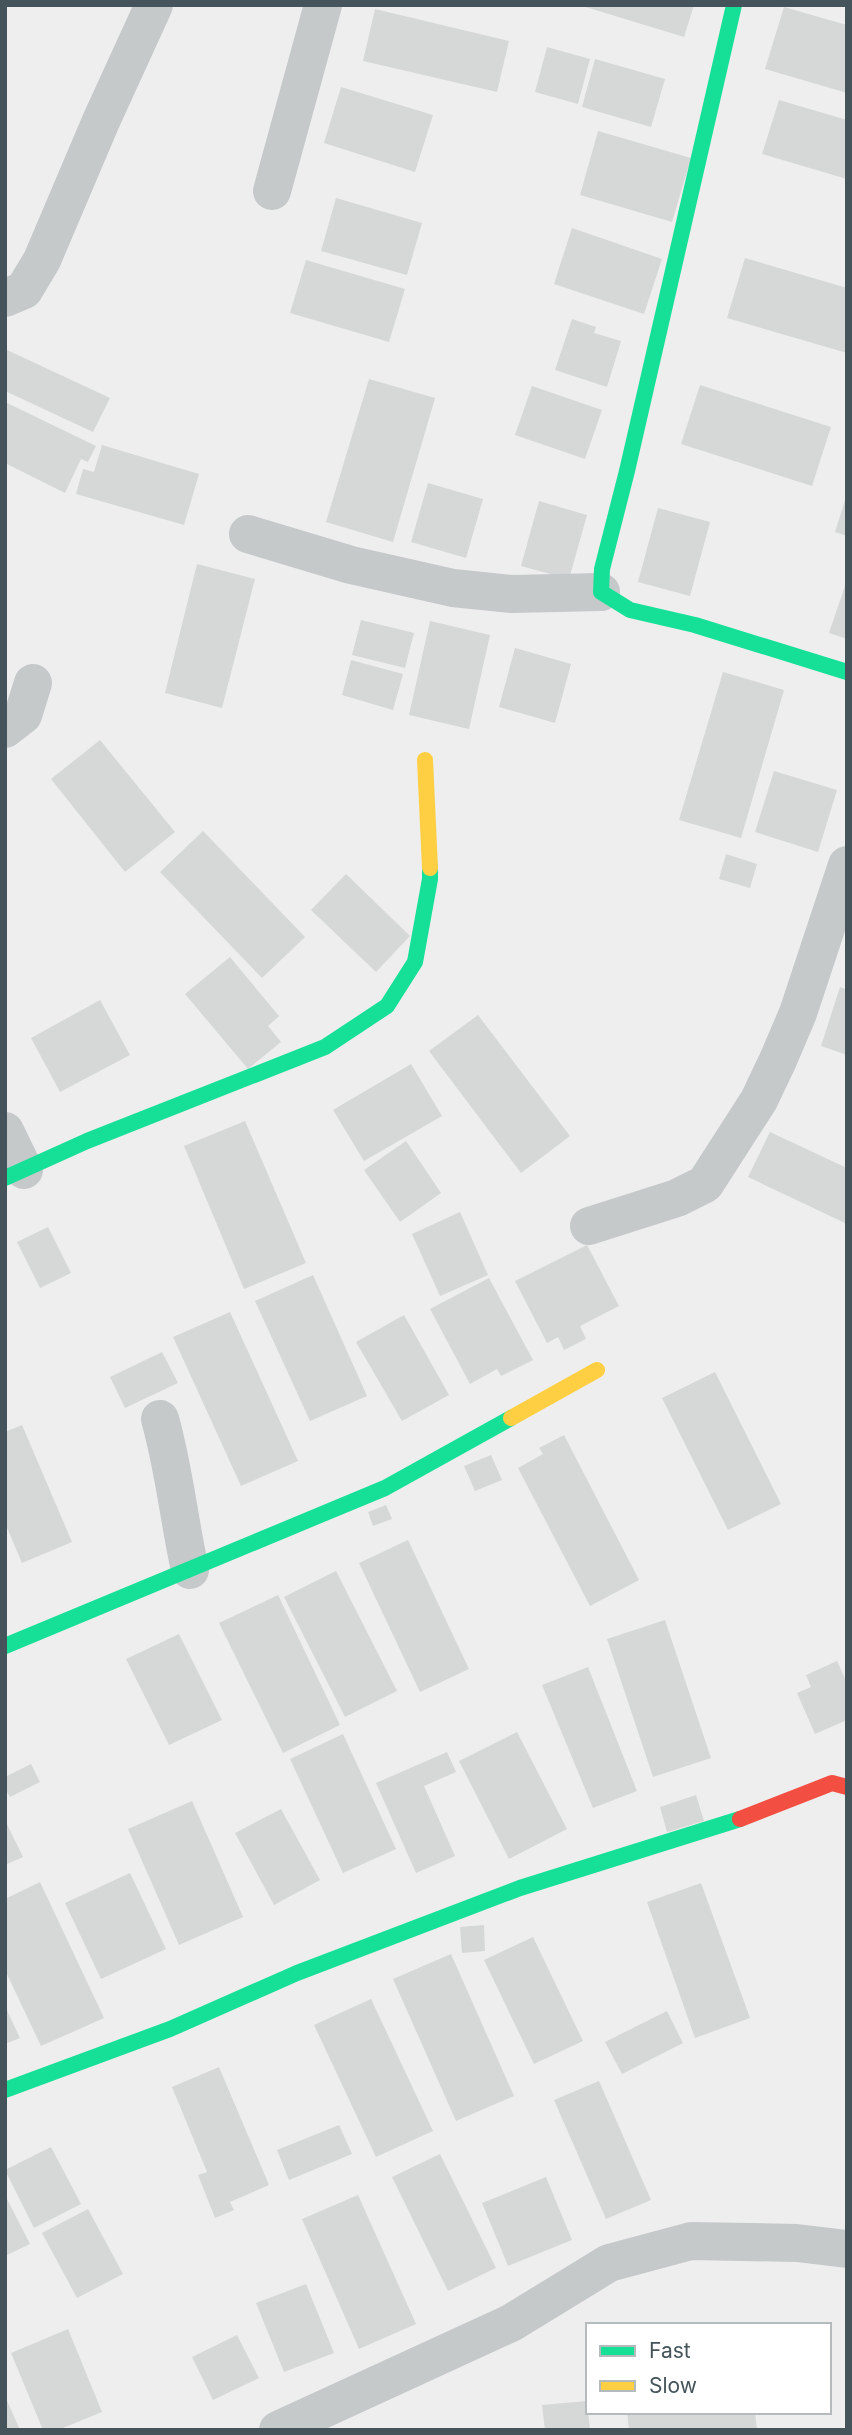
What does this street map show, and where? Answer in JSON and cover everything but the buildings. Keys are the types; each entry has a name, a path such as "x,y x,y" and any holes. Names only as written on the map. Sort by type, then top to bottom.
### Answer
{"street":[{"path":"5,298 24,290 42,260 100,121 154,5"},
{"path":"272,191 323,5"},
{"path":"601,592 602,569 734,5"},
{"path":"248,534 351,565 453,588 512,594 601,592 630,610 695,625 847,672"},
{"path":"5,729 23,715 33,683"},
{"path":"5,1131 15,1174 87,1141 325,1046 387,1006 415,962 430,879 425,760"},
{"path":"589,1226 677,1198 705,1184 759,1100 799,1013 847,865"},
{"path":"5,1646 385,1488 597,1370"},
{"path":"160,1419 169,1450 190,1570"},
{"path":"5,2090 170,2029 298,1973 520,1888 724,1825 832,1783 847,1787"},
{"path":"278,2430 511,2323 609,2263 691,2241 797,2243 847,2249"}],"traffic: fast":[{"path":"734,5 602,569 601,592 630,610 695,625 847,672"},
{"path":"5,1178 87,1141 325,1047 387,1006 415,962 430,868"},
{"path":"5,1646 385,1488 511,1418"},
{"path":"5,2090 170,2029 297,1973 520,1888 740,1819"}],"traffic: slow":[{"path":"425,760 430,868"},
{"path":"511,1418 597,1370"}],"traffic: jam":[{"path":"740,1819 832,1783 847,1787"}]}
